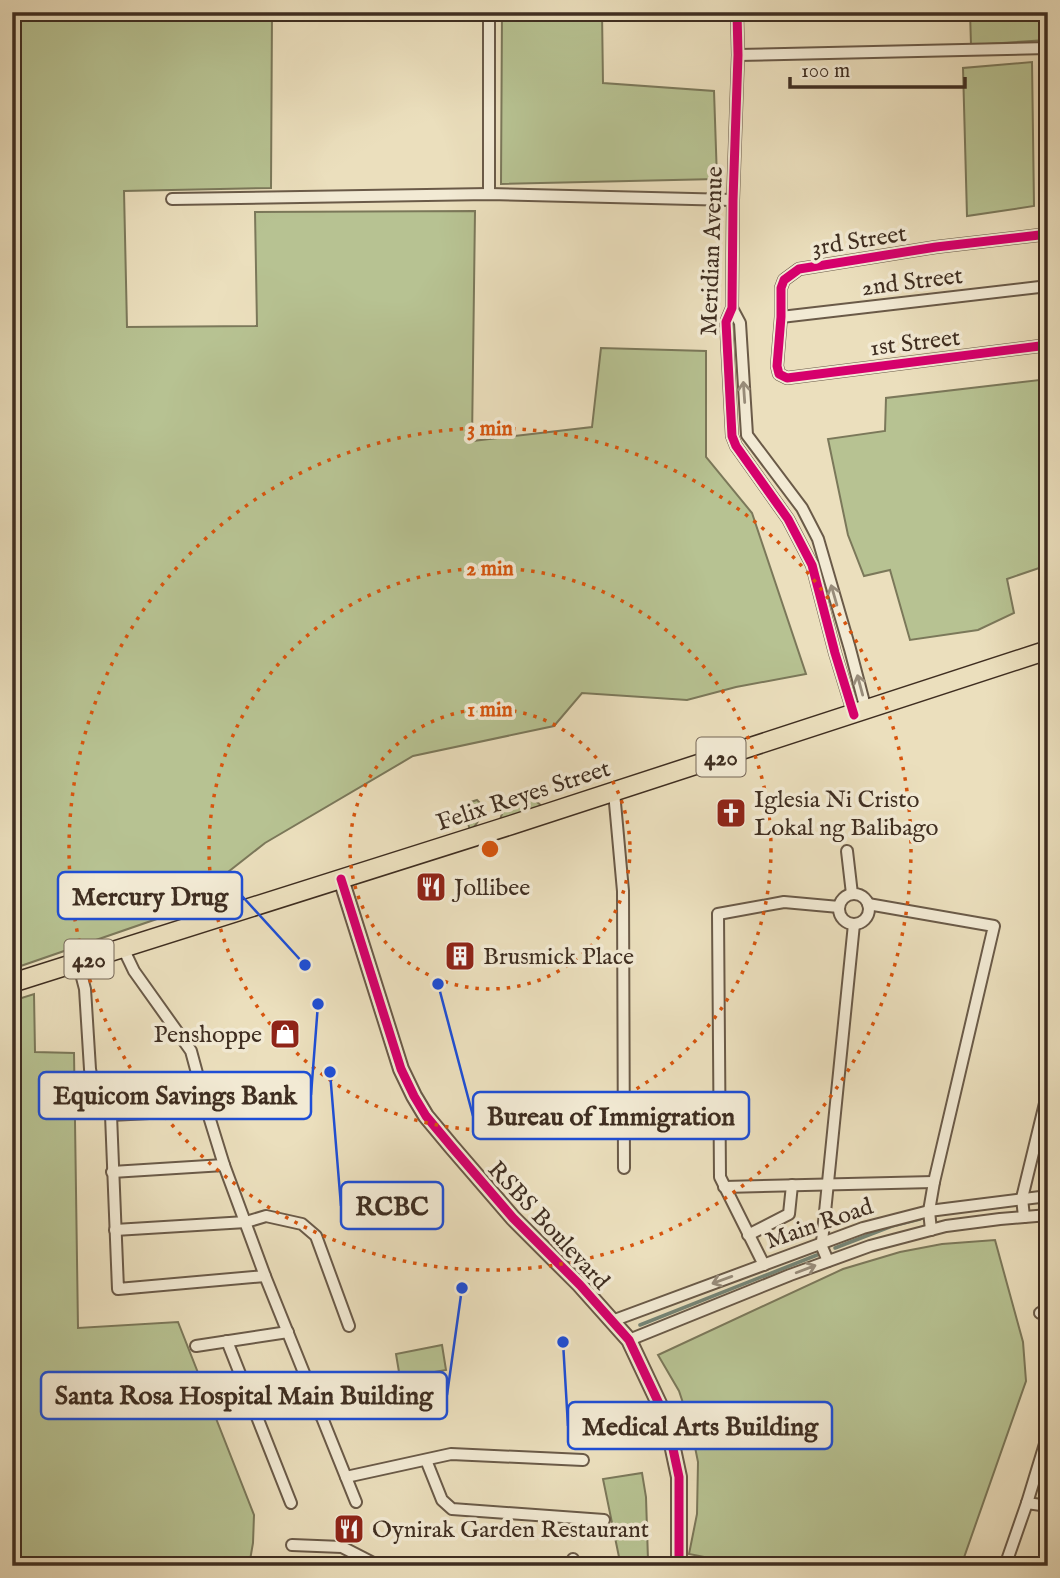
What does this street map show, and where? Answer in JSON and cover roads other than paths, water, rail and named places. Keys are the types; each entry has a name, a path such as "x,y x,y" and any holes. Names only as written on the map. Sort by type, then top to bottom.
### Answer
{"main road":[{"name":"Felix Reyes Street","path":"12,983 614,792 1048,650"}],"street":[{"path":"489,12 489,194"},
{"name":"Meridian Avenue","path":"737,12 732,308 726,322 732,436 736,446 788,519 812,565 838,666 860,712"},
{"path":"738,55 1048,48"},
{"path":"172,199 489,194 733,200"},
{"name":"3rd Street","path":"787,378 779,374 777,366 781,288 784,280 799,269 936,247 1048,234"},
{"name":"2nd Street","path":"781,317 1048,286"},
{"name":"Meridian Avenue","path":"732,308 740,323 747,435 802,508 818,540 860,712"},
{"name":"1st Street","path":"787,378 1048,345"},
{"path":"614,792 623,891 624,1168"},
{"path":"847,850 852,894"},
{"name":"RSBS Boulevard","path":"341,879 401,1069 426,1116 498,1202 580,1285 629,1340 663,1412 673,1449 679,1477 679,1566"},
{"path":"852,894 862,896 868,904 869,912 858,924 846,922 840,915 842,900 852,894"},
{"path":"764,1265 720,1177 718,914 784,902 839,907"},
{"path":"868,904 994,926 934,1182 929,1211 931,1230"},
{"path":"828,1261 822,1242 854,924"},
{"path":"123,948 134,971 191,1051 224,1166 356,1502"},
{"path":"78,962 85,989 92,1080 111,1115 118,1289 265,1276"},
{"path":"1024,1217 1022,1198 1044,1124 1048,1091"},
{"path":"111,1115 207,1110"},
{"path":"112,1172 224,1166"},
{"path":"724,1187 934,1182"},
{"path":"748,1235 789,1214 792,1185"},
{"name":"Main Road","path":"612,1321 863,1228 929,1211 1048,1196"},
{"name":"Main Road","path":"629,1340 870,1246 946,1226 1048,1215"},
{"path":"115,1230 246,1222 266,1216 302,1224 317,1236 349,1326"},
{"path":"196,1346 288,1332"},
{"path":"228,1341 291,1503"},
{"path":"320,1415 437,1389"},
{"path":"1005,1566 1048,1434"},
{"path":"346,1477 451,1454 583,1460"},
{"path":"426,1460 442,1500 452,1509 604,1520"},
{"path":"1027,1503 1048,1506"},
{"path":"292,1545 342,1547 379,1566"}],"waterway":[{"path":"835,1248 892,1226 920,1219"},
{"path":"640,1325 817,1255"}],"place":[{"name":"Iglesia Ni Cristo Lokal ng Balibago","path":"731,813"},
{"name":"Jollibee","path":"431,887"},
{"name":"Brusmick Place","path":"460,956"},
{"name":"Mercury Drug","path":"305,965"},
{"name":"Bureau of Immigration","path":"438,984"},
{"name":"Equicom Savings Bank","path":"318,1004"},
{"name":"Penshoppe","path":"285,1034"},
{"name":"RCBC","path":"330,1072"},
{"name":"Santa Rosa Hospital Main Building","path":"462,1288"},
{"name":"Medical Arts Building","path":"563,1342"},
{"name":"Oynirak Garden Restaurant","path":"349,1529"}]}
